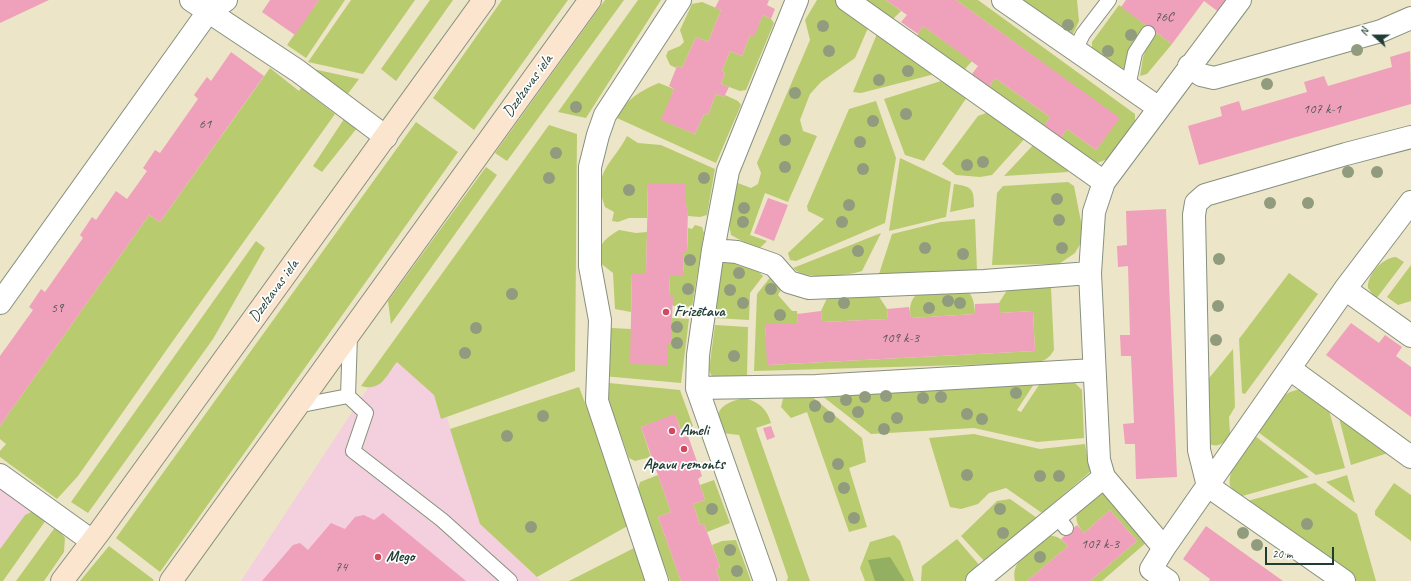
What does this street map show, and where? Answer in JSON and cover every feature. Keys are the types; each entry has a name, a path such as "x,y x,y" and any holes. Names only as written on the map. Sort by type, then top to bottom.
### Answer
{"main road":[{"name":"Dzelzavas iela","path":"62,581 386,137 484,0"},
{"name":"Dzelzavas iela","path":"171,581 590,0"}],"street":[{"path":"657,581 597,401 600,320 590,266 590,167 598,135 605,116 680,0"},
{"path":"766,581 697,388 698,355 713,250 728,171 797,0"},
{"path":"848,0 1104,182"},
{"path":"1003,0 1159,108"},
{"path":"1164,548 1104,477 1100,460 1090,273 1094,212 1104,182 1189,66 1240,0"},
{"path":"0,303 208,4 386,137"},
{"path":"1189,66 1201,75 1214,78 1381,31 1411,18"},
{"path":"1344,581 1208,486 1199,450 1194,215 1196,203 1205,195 1346,154 1411,137"},
{"path":"1154,577 1164,548 1345,289 1411,202"},
{"path":"713,250 737,252 774,264 789,282 809,288 984,281 1090,273"},
{"path":"1345,289 1411,336"},
{"path":"1290,369 1411,457"},
{"path":"697,388 816,386 1094,370"},
{"path":"0,475 92,541"},
{"path":"986,578 1061,522 1104,477"}],"lane":[{"path":"1075,50 1083,34 1109,0"},
{"path":"1128,87 1135,53 1148,33"},
{"path":"350,332 348,396 366,413 353,451 442,520 510,581"},
{"path":"297,406 348,396"}],"shaded area":[{"path":"393,350 439,391 480,524 541,581 241,581"},
{"path":"0,480 33,511 25,515 0,549"}],"green space":[{"path":"319,0 345,0 306,58 287,45"},
{"path":"351,0 415,0 363,74 308,62"},
{"path":"430,0 453,0 396,81 381,69"},
{"path":"502,0 568,0 474,130 433,98"},
{"path":"605,0 624,0 507,161 495,153"},
{"path":"638,0 661,0 586,118 558,112"},
{"path":"817,0 842,0 871,21 855,58 821,82 810,94 800,120 803,131 817,136 788,202 765,193 750,235 767,241 760,248 751,246 731,235 728,217 735,182 751,188 758,184 761,173 757,163 810,40 805,20"},
{"path":"857,0 886,0 901,11 892,20"},
{"path":"956,0 978,0 1135,114 1135,121 1108,159 1097,163 1088,160 1061,138 1067,129 1096,150 1119,118"},
{"path":"1018,0 1077,0 1079,21 1072,36"},
{"path":"702,2 721,10 708,42 696,37 682,68 677,66 676,68 670,65 666,56 668,51 680,46 684,42 680,30 692,4"},
{"path":"1119,5 1150,28 1124,75 1092,53 1092,42"},
{"path":"763,15 771,19 774,23 746,90 740,91 721,84 725,73 722,71 730,51 742,56 750,35 754,36"},
{"path":"923,26 972,61 965,69 962,70 918,39 918,34"},
{"path":"879,29 934,71 931,75 861,93 853,92"},
{"path":"1154,31 1172,44 1147,74 1140,76 1143,57"},
{"path":"270,68 299,91 301,88 335,114 78,476 57,499 0,457 0,451 6,444 0,439 0,426 149,215 160,222"},
{"path":"313,69 359,79 347,95"},
{"path":"995,78 1050,117 1044,126 1034,121 989,87"},
{"path":"941,81 967,97 924,161 905,155 884,99"},
{"path":"659,83 674,89 662,120 695,134 704,114 708,115 716,94 724,97 725,95 738,101 741,105 716,163 617,118 624,106 634,96"},
{"path":"876,101 896,158 885,223 796,261 790,260 788,253 824,219 808,211 807,206 849,109"},
{"path":"986,113 1010,121 1028,135 992,175 980,177 956,175 942,164 978,116"},
{"path":"344,119 357,128 322,172 313,166"},
{"path":"416,122 458,152 160,572 116,538"},
{"path":"549,125 577,134 575,371 441,419 434,395 397,362 379,384 374,387 361,386"},
{"path":"627,136 638,143 661,145 715,169 707,215 700,217 688,216 688,207 685,206 685,185 648,184 647,218 629,218 618,222 612,221 614,212 605,207 602,195 602,176"},
{"path":"1036,142 1062,162 1068,172 1004,176"},
{"path":"900,158 951,182 946,217 889,231"},
{"path":"486,167 497,175 391,324 388,301"},
{"path":"1068,182 1074,186 1084,237 1075,253 1059,264 992,265 997,193 1003,186"},
{"path":"954,184 965,186 971,190 974,207 950,212"},
{"path":"975,219 977,271 879,274 892,234 941,222"},
{"path":"695,225 702,227 704,233 692,307 673,306 669,296 670,275 683,275 684,252 687,252 688,228 692,229"},
{"path":"619,230 636,233 647,232 646,274 632,274 631,312 615,309 613,273 599,262 598,256 599,251 606,239"},
{"path":"881,233 862,271 836,276 816,276 807,275 793,268"},
{"path":"256,241 265,248 213,339 88,513 71,502"},
{"path":"1396,257 1404,262 1376,299 1368,288 1370,278 1376,268 1386,260"},
{"path":"723,259 746,259 763,276 750,293 749,320 715,318"},
{"path":"1411,265 1411,301 1398,305 1387,297"},
{"path":"1289,273 1318,294 1245,394 1242,393 1239,339"},
{"path":"772,275 782,288 778,295 792,311 797,311 798,324 765,325 768,365 1035,351 1033,311 999,313 999,303 1009,287 1046,283 1051,287 1054,350 1045,360 1033,363 754,371 757,294"},
{"path":"952,286 960,287 966,290 971,295 974,303 975,314 911,318 910,308 912,300 924,287"},
{"path":"876,292 887,309 888,319 822,322 821,311 828,296"},
{"path":"672,318 689,319 681,383 603,376 606,332 612,328 631,329 667,364 667,343 672,343"},
{"path":"715,325 748,327 747,378 712,377 709,370"},
{"path":"1233,349 1235,407 1229,417 1230,434 1221,444 1213,445 1209,444 1205,383"},
{"path":"1071,379 1082,390 1084,438 1037,442 974,428 871,434 817,392 1034,384 1017,410 1021,412 1039,385 1040,381"},
{"path":"609,383 680,390 693,426 681,430 675,415 641,427 651,457 635,461 629,458 607,397 606,389"},
{"path":"579,387 631,524 537,577 480,524 450,429"},
{"path":"1300,389 1328,407 1345,468 1316,475 1258,432 1285,395"},
{"path":"789,394 810,395 862,438 866,462 849,468 867,527 849,532 807,412 791,418 781,407 783,399"},
{"path":"745,398 762,407 771,423 756,428 810,581 787,581 788,577 739,435 722,433 719,425 718,413 721,409 731,402"},
{"path":"1338,414 1391,452 1351,465"},
{"path":"974,434 1040,449 1085,444 1090,472 1042,513 1006,488 989,493 978,504 961,509 950,507 929,438"},
{"path":"1255,436 1309,477 1239,497 1230,486 1231,472"},
{"path":"658,475 671,512 658,517 681,581 670,581 637,492 640,482"},
{"path":"1347,475 1355,503 1326,482"},
{"path":"714,480 730,523 707,532 704,524 700,525 693,504 705,500 700,485"},
{"path":"1315,483 1357,514 1376,581 1354,581 1247,501"},
{"path":"1394,483 1411,495 1411,541 1375,515 1375,511"},
{"path":"1099,492 1111,496 1148,541 1102,581 1090,581 1137,541 1110,510 1084,533 1079,526 1077,515 1083,505"},
{"path":"1010,499 1037,518 986,563 961,536 997,501"},
{"path":"33,511 46,520 3,581 0,581 0,549 25,515"},
{"path":"56,526 65,538 64,552 44,581 16,581"},
{"path":"894,535 900,541 914,581 865,581 860,568 870,542"},
{"path":"1047,536 1059,538 1068,546 1027,581 1015,581 1014,573 1019,560"},
{"path":"957,539 981,567 964,581 921,581 922,566"},
{"path":"736,540 751,581 720,581 716,569 720,567 712,545 722,541"},
{"path":"109,546 154,580 80,581"},
{"path":"634,548 648,581 569,581"},
{"path":"890,557 905,581 875,581 868,560"}],"building":[{"path":"0,0 49,0 0,23"},
{"path":"270,0 319,0 295,35 262,12"},
{"path":"719,0 769,0 767,5 775,9 771,19 763,15 754,37 750,35 742,56 730,51 722,71 725,73 721,84 729,87 724,97 716,94 708,115 704,114 695,134 661,120 674,89 669,86 677,66 682,68 696,37 708,42 721,10 715,8"},
{"path":"886,0 956,0 1120,118 1096,150 1067,129 1061,138 1044,126 1050,117 995,78 989,87 972,74 978,66 923,26 918,34 901,22 907,15"},
{"path":"1126,0 1229,0 1220,13 1204,1 1172,44 1121,7"},
{"path":"1410,51 1411,104 1199,165 1188,126 1222,116 1220,107 1239,101 1242,111 1307,92 1304,82 1324,76 1328,86 1392,67 1390,57"},
{"path":"231,52 264,76 160,222 149,215 0,426 0,356 33,310 29,307 41,289 45,292 83,238 80,235 92,217 96,220 116,191 127,199 147,171 143,168 155,150 160,153 198,99 194,95 207,77 211,81"},
{"path":"648,184 685,184 685,206 688,207 687,252 684,252 683,275 670,275 669,296 673,296 672,343 667,343 667,365 630,364 632,274 646,274"},
{"path":"768,198 788,205 774,241 754,233"},
{"path":"1166,209 1177,477 1136,479 1135,444 1125,444 1123,424 1134,423 1131,356 1121,356 1120,335 1130,335 1128,266 1118,267 1117,246 1127,245 1126,211"},
{"path":"999,303 999,313 1033,311 1035,351 767,365 765,324 798,324 797,314 821,311 822,322 888,319 887,309 909,307 911,318 975,314 975,304"},
{"path":"1351,323 1379,343 1385,335 1402,347 1396,356 1411,367 1411,417 1326,355"},
{"path":"675,414 683,437 688,436 702,476 698,479 705,500 693,504 700,525 704,524 720,567 716,569 720,581 681,581 658,517 671,512 641,427"},
{"path":"771,426 775,437 767,440 763,428"},
{"path":"1110,510 1137,541 1090,581 1027,581 1068,546 1061,539 1077,525 1084,533"},
{"path":"383,513 466,581 262,581 293,545 300,543 308,550 331,523 345,529 355,517 364,515 374,520"},
{"path":"1206,526 1283,581 1209,581 1210,579 1183,559"}],"place":[{"name":"Frizētava","path":"666,312"},
{"name":"Ameli","path":"672,431"},
{"name":"Apavu remonts","path":"684,449"},
{"name":"Mego","path":"378,557"}]}
